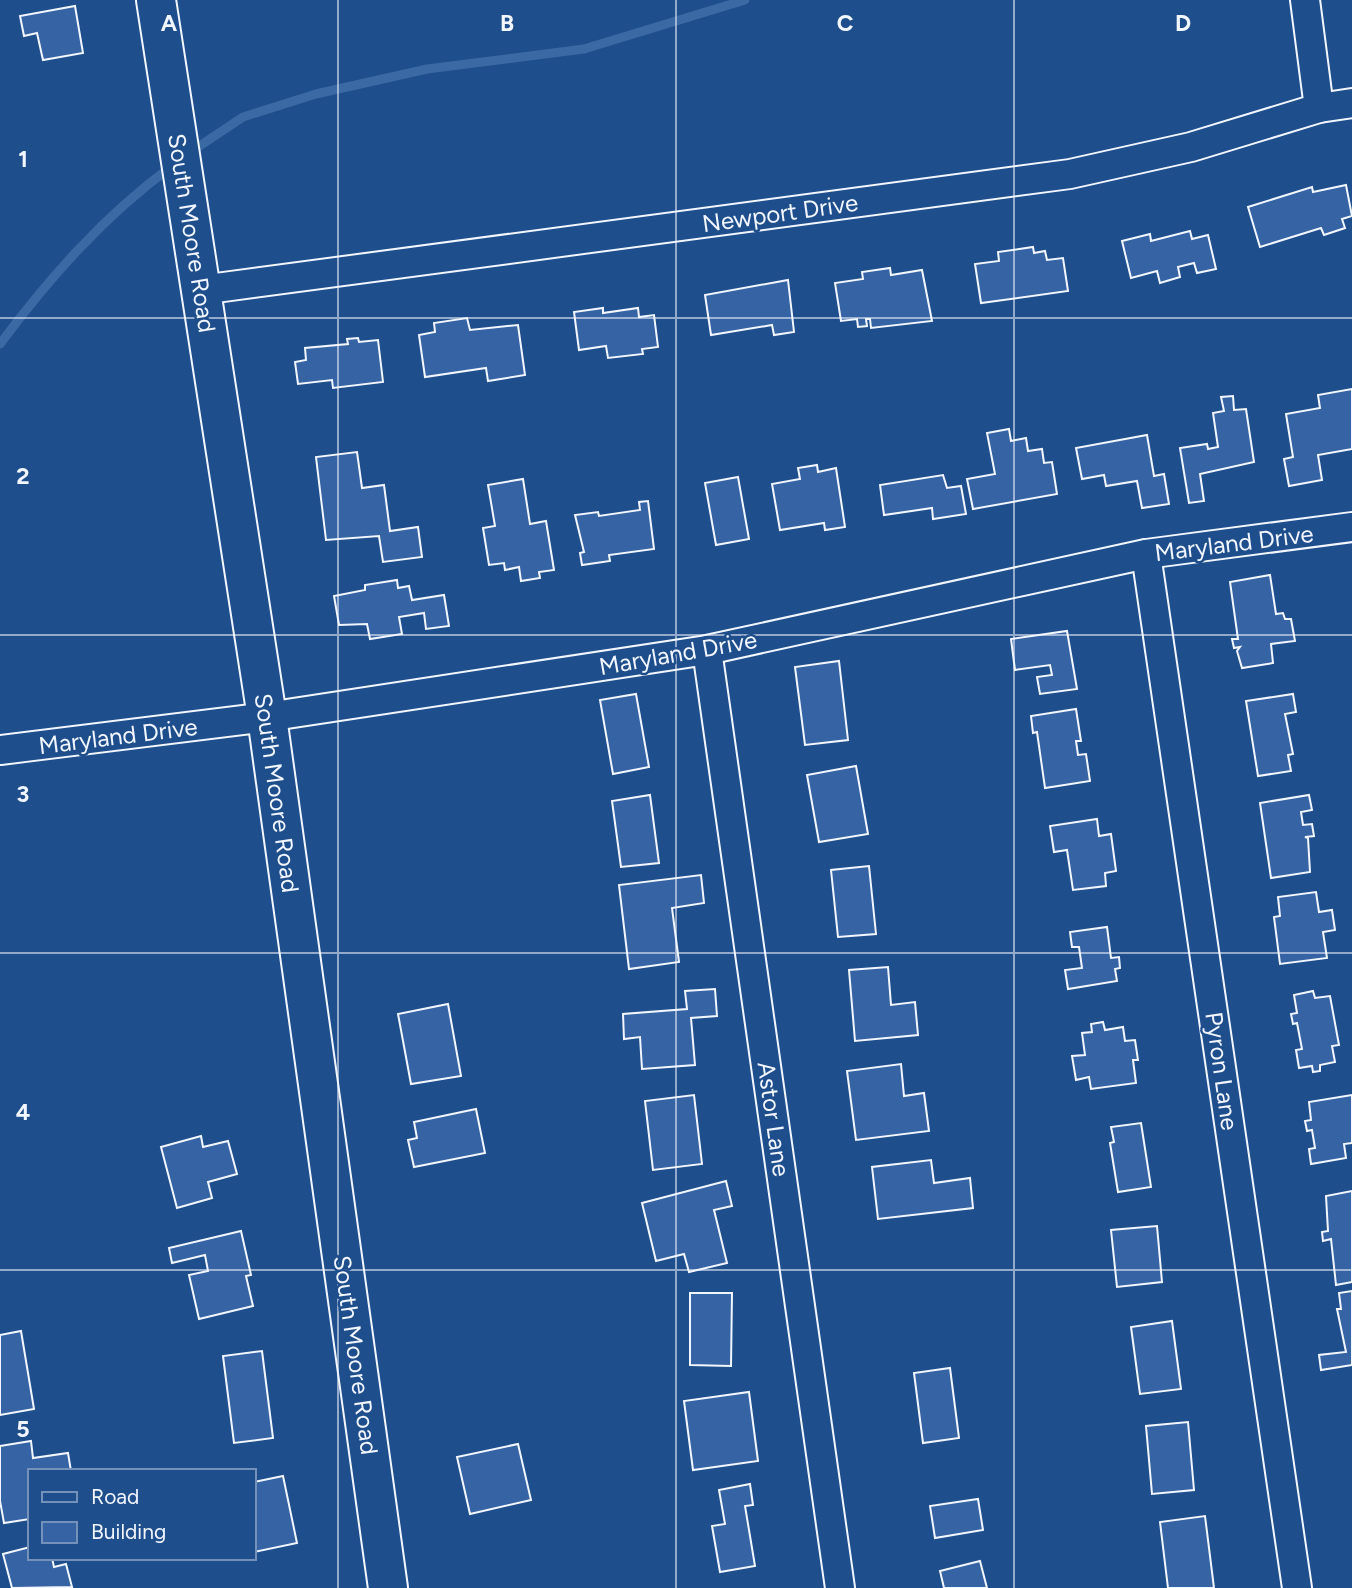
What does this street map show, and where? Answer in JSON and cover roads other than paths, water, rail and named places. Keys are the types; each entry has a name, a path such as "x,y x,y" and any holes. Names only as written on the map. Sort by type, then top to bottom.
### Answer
{"main road":[{"name":"South Moore Road","path":"156,0 267,717 388,1588"}],"street":[{"path":"1304,0 1318,108"},
{"name":"Newport Drive","path":"201,290 1070,174 1191,147 1318,108 1352,103"},
{"name":"Maryland Drive","path":"0,751 267,717 708,650 1146,554 1352,527"},
{"name":"Pyron Lane","path":"1146,554 1297,1588"},
{"name":"Astor Lane","path":"708,650 840,1588"}],"waterway":[{"path":"189,153 243,117 316,94 427,69 584,49 745,0"},
{"path":"0,344 38,295 79,249 123,205 172,166"}]}
